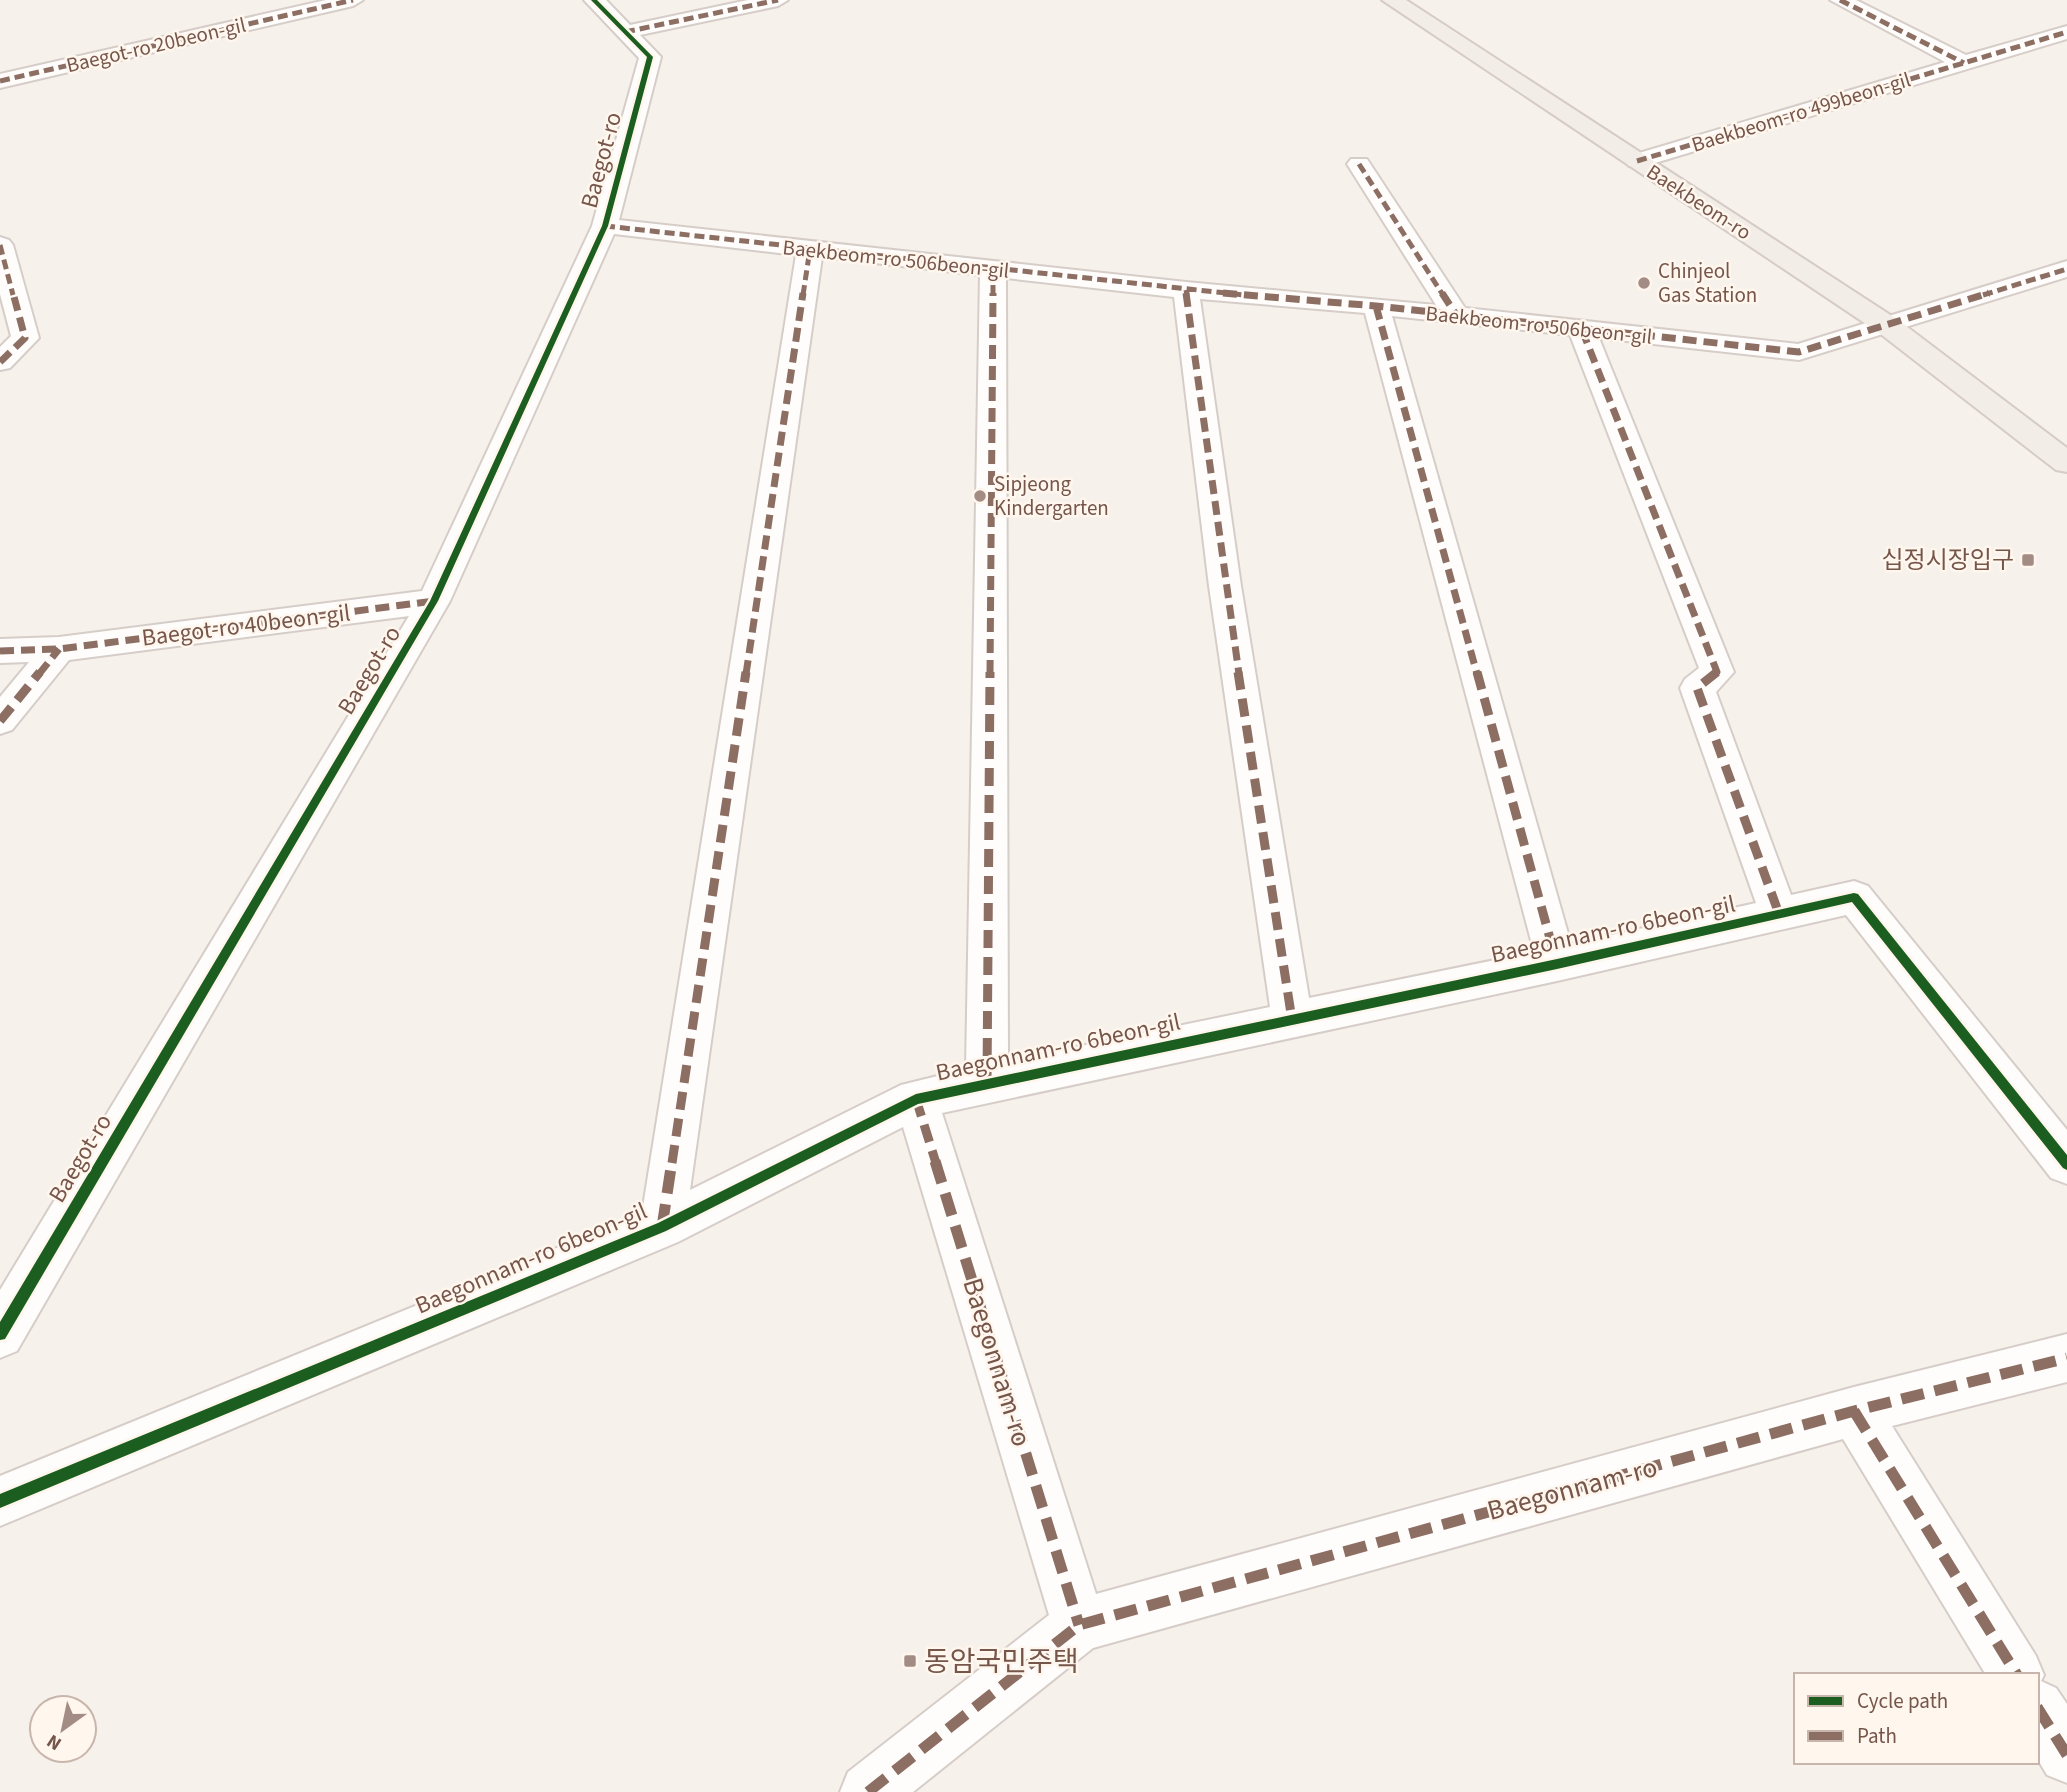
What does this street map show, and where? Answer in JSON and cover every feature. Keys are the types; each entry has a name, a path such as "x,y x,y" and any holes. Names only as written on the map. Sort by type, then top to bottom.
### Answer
{"main road":[{"name":"Baekbeom-ro","path":"1392,0 1888,326 2067,463"}],"street":[{"name":"Baegot-ro 20beon-gil","path":"0,81 353,0"},
{"name":"Baegot-ro","path":"0,1335 434,601 605,226 650,57 594,0"},
{"path":"625,32 778,0"},
{"name":"Baekbeom-ro 499beon-gil","path":"1840,0 1964,62"},
{"name":"Baekbeom-ro 499beon-gil","path":"1637,161 2067,32"},
{"path":"1359,164 1457,316"},
{"name":"Baekbeom-ro 506beon-gil","path":"605,226 1186,290 1376,306 1799,352 2067,269"},
{"path":"0,245 25,338 0,362"},
{"path":"662,1227 810,249"},
{"path":"987,1083 993,269"},
{"path":"1186,290 1225,586 1292,1020"},
{"path":"1376,306 1557,964"},
{"path":"1582,330 1717,672 1697,688 1779,914"},
{"name":"Baegot-ro 40beon-gil","path":"0,651 59,649 434,601"},
{"path":"0,721 59,649"},
{"name":"Baegonnam-ro 6beon-gil","path":"0,1501 662,1227 916,1098 1557,964 1854,897 2067,1164"},
{"name":"Baegonnam-ro","path":"916,1098 1079,1625"},
{"name":"Baegonnam-ro","path":"868,1792 1079,1625 1854,1411 2067,1358"},
{"path":"1854,1411 2016,1673"},
{"path":"2039,1710 2067,1755"}],"marked path":[{"path":"0,81 353,0"},
{"path":"625,32 778,0"},
{"path":"1840,0 1964,63"},
{"path":"1637,161 2067,32"},
{"path":"1359,164 1457,316"},
{"path":"605,226 1186,290 1376,306 1799,352 2067,269"},
{"path":"0,245 25,338 0,362"},
{"path":"662,1227 810,249"},
{"path":"987,1083 993,269"},
{"path":"1186,290 1225,586 1292,1020"},
{"path":"1376,306 1557,964"},
{"path":"1582,330 1717,672 1697,688 1779,914"},
{"path":"0,651 59,649 434,601"},
{"path":"0,721 59,649"},
{"path":"916,1099 1079,1625"},
{"path":"868,1792 1079,1625 1854,1411 2067,1358"},
{"path":"1854,1411 2016,1673"},
{"path":"2039,1710 2067,1755"}],"cycle path":[{"path":"0,1334 434,601 605,226 650,57 594,0"},
{"path":"0,1501 662,1227 916,1099 1557,964 1854,897 2067,1164"}],"place":[{"name":"Chinjeol Gas Station","path":"1644,283"},
{"name":"Sipjeong Kindergarten","path":"980,496"},
{"name":"십정시장입구","path":"2028,560"},
{"name":"동암국민주택","path":"910,1661"}]}
